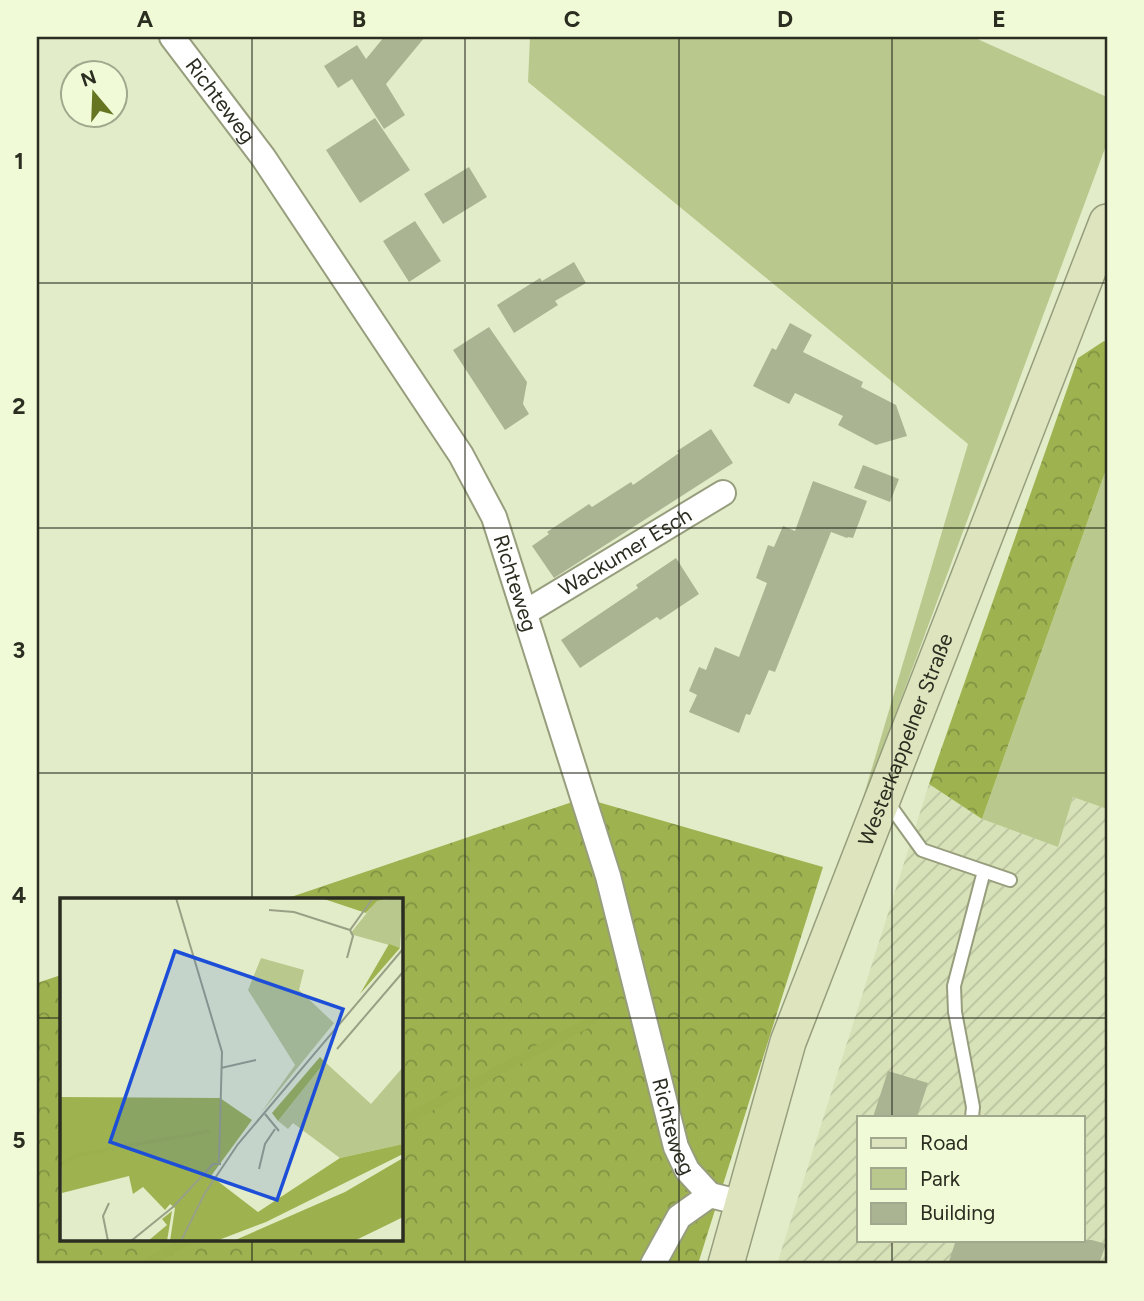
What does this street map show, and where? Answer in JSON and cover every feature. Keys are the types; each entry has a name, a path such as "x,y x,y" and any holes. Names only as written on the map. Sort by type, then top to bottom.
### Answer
{"main road":[{"name":"Westerkappelner Straße","path":"726,1264 726,1199 1107,222"}],"street":[{"name":"Richteweg","path":"172,37 263,157 461,455 494,517 608,876 676,1147 687,1170 726,1199"},
{"name":"Wackumer Esch","path":"526,612 723,494"},
{"path":"653,1264 679,1217 726,1199"}],"lane":[{"path":"884,797 922,850 1010,880"},
{"path":"972,1116 973,1107 954,1012 954,986 984,871"}],"shaded area":[{"path":"929,784 982,819 1058,847 1073,797 1107,809 1107,1264 777,1264"}],"green space":[{"path":"530,37 973,37 1107,97 1107,143 858,815 968,444 528,82"},
{"path":"1104,341 1107,342 1107,467 982,819 929,784 1078,358"},
{"path":"1107,467 1107,809 1073,797 1058,847 982,819"},
{"path":"584,798 823,867 698,1264 37,1264 37,983 60,975 60,1242 402,1242 402,898 288,898"}],"building":[{"path":"384,37 425,37 386,84 405,115 384,129 352,79 338,88 324,66 357,45 366,59"},
{"path":"375,118 410,170 360,203 326,150"},
{"path":"469,167 487,197 443,224 424,194"},
{"path":"415,221 441,261 409,282 383,241"},
{"path":"574,262 586,283 555,301 558,305 514,333 497,305 540,278 542,281"},
{"path":"790,323 812,335 803,352 863,382 861,387 896,405 907,436 876,445 838,425 843,416 795,393 789,404 753,386 772,348 776,350"},
{"path":"489,327 527,382 523,404 529,414 505,430 453,350"},
{"path":"711,429 733,463 554,578 532,546 549,534 547,532 589,504 592,507 631,482 633,485"},
{"path":"863,465 899,479 890,502 854,488"},
{"path":"813,481 867,501 853,538 831,532 775,672 769,670 750,715 746,714 739,733 689,712 697,695 689,691 699,667 706,670 715,647 739,657 767,583 756,578 768,545 774,547 783,526 795,531"},
{"path":"676,558 699,594 660,620 657,617 580,668 561,640 638,588 636,585"},
{"path":"888,1071 928,1083 917,1116 873,1116"},
{"path":"1092,1240 1106,1244 1099,1264 948,1264 955,1242"}],"waterway":[{"path":"402,1121 592,1021"},
{"path":"146,1264 184,1242"}]}
